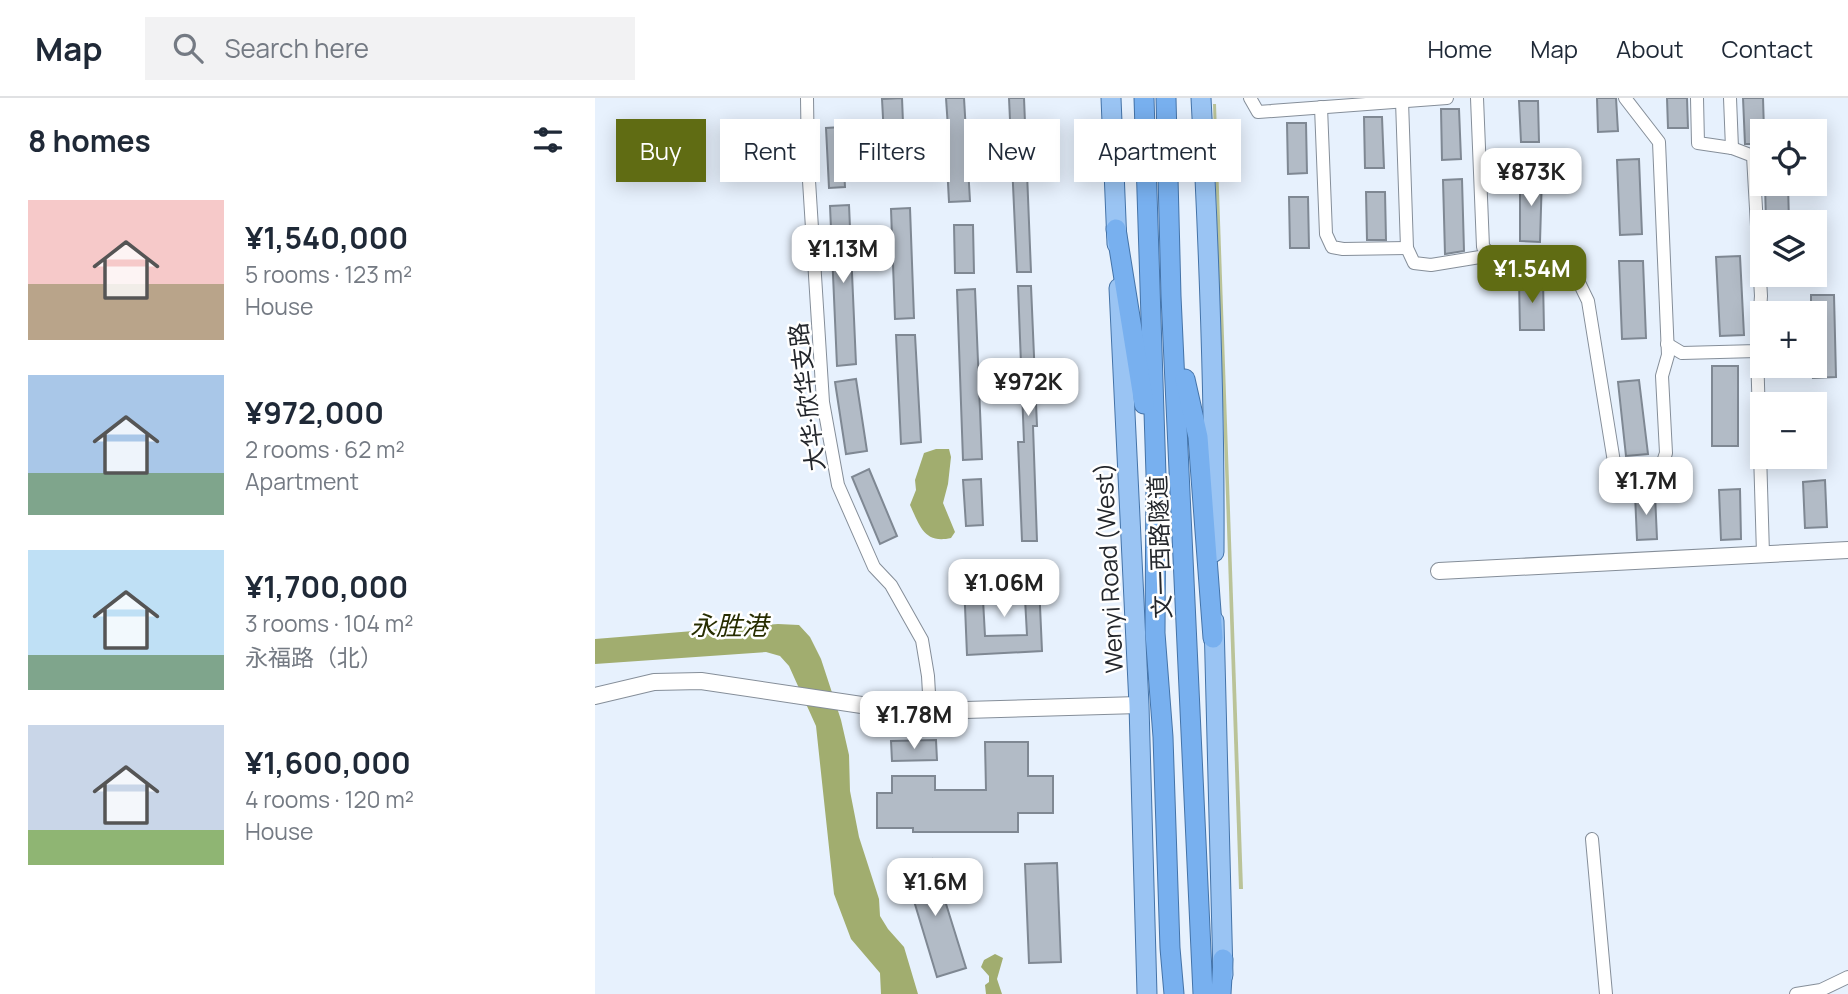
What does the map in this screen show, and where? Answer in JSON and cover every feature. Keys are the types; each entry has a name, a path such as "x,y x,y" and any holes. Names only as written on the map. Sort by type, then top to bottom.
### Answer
{"highway":[{"name":"文一西路隧道","path":"1144,98 1156,475 1156,633 1163,737 1172,994"},
{"name":"文一西路隧道","path":"1166,98 1171,283 1203,994"},
{"path":"1116,229 1156,475"},
{"path":"1175,332 1198,437 1213,638"},
{"path":"1222,994 1223,959"}],"main road":[{"name":"Wenyi Road (West)","path":"1111,98 1139,705 1147,994"},
{"path":"1201,98 1212,315 1215,442 1213,638 1223,959"}],"street":[{"name":"大华·欣华支路","path":"807,98 808,165 823,402 838,485 874,567 891,585 922,640 930,711"},
{"path":"1249,98 1258,112 1447,98"},
{"path":"1478,98 1483,247 1492,255"},
{"path":"1402,101 1407,248 1414,263 1431,265 1492,255 1561,252 1588,301 1614,463 1620,478 1643,476 1662,465 1665,453 1662,376 1668,355 1659,142 1625,98"},
{"path":"1697,98 1698,143 1732,148 1753,156 1761,301"},
{"path":"1730,98 1732,148"},
{"path":"1321,107 1326,234 1332,247 1407,248"},
{"path":"1667,344 1682,353 1750,351"},
{"path":"1757,378 1763,554"},
{"path":"1439,571 1848,550"},
{"path":"595,696 654,682 701,681 846,704 930,711 1139,705"},
{"path":"1591,839 1606,994"},
{"path":"1796,994 1821,990 1848,977"}],"shaded area":[{"path":"1213,104 1216,104 1217,119 1213,119"},
{"path":"1216,182 1219,182 1243,889 1239,889"},
{"path":"949,449 951,457 943,503 955,532 951,538 935,538 924,532 910,505 924,453"},
{"path":"778,624 799,625 810,637 821,659 841,720 849,755 850,791 859,837 879,899 880,916 904,947 918,994 881,994 880,973 851,939 834,894 816,726 789,666 780,656 766,652 595,664 595,639"},
{"path":"995,954 1003,958 997,979 1002,994 986,994 985,985 989,982 989,976 981,967 984,960"}],"building":[{"path":"902,98 903,119 883,119 882,99"},
{"path":"946,98 964,98 964,182 969,182 970,201 949,202 950,119 947,119"},
{"path":"1009,98 1024,98 1025,119 1010,119"},
{"path":"1597,98 1616,98 1618,131 1598,132"},
{"path":"1667,98 1687,98 1688,128 1668,128"},
{"path":"1743,98 1763,98 1764,119 1750,119 1750,144 1745,144"},
{"path":"1519,101 1538,101 1539,142 1521,142"},
{"path":"1441,109 1459,109 1461,159 1442,160"},
{"path":"1364,117 1382,117 1384,168 1365,168"},
{"path":"1287,123 1306,123 1307,173 1288,174"},
{"path":"826,128 834,128 834,182 845,182 845,187 829,188"},
{"path":"1639,159 1642,234 1620,235 1617,160"},
{"path":"1542,175 1540,242 1520,241 1520,176"},
{"path":"1462,179 1464,251 1445,254 1443,180"},
{"path":"1013,182 1027,182 1031,272 1017,272"},
{"path":"1366,192 1385,192 1386,240 1367,240"},
{"path":"1765,196 1788,196 1789,210 1766,210"},
{"path":"1289,197 1308,197 1309,248 1290,248"},
{"path":"849,205 856,364 837,366 830,206"},
{"path":"910,208 914,318 895,319 891,209"},
{"path":"954,225 973,225 974,273 955,273"},
{"path":"1740,256 1744,335 1720,336 1716,257"},
{"path":"1619,261 1643,261 1646,338 1622,339"},
{"path":"1543,279 1544,330 1520,330 1519,280"},
{"path":"1018,286 1031,286 1037,426 1033,426 1037,541 1022,541 1018,442 1024,442"},
{"path":"975,289 982,459 963,460 957,290"},
{"path":"1811,295 1834,295 1836,377 1827,377 1827,301 1811,301"},
{"path":"896,335 915,335 921,442 901,444"},
{"path":"1712,366 1738,366 1738,446 1712,446"},
{"path":"856,379 867,451 846,454 835,382"},
{"path":"1639,380 1648,454 1626,456 1618,382"},
{"path":"869,469 897,536 880,544 852,477"},
{"path":"981,479 983,525 966,526 963,480"},
{"path":"1825,480 1827,527 1805,528 1803,482"},
{"path":"1740,489 1741,539 1721,540 1719,490"},
{"path":"1635,494 1655,494 1657,539 1637,540"},
{"path":"1038,561 1042,651 967,655 964,582 982,581 985,636 1027,635 1023,562"},
{"path":"936,740 937,760 892,761 891,741"},
{"path":"985,742 1028,742 1028,776 1053,776 1053,813 1018,813 1018,832 913,832 913,828 877,828 877,793 892,793 892,776 935,776 935,790 986,790"},
{"path":"932,859 966,968 937,977 904,868"},
{"path":"1057,863 1061,962 1029,963 1025,864"}],"water label":[{"name":"永胜港","path":"729,625"}]}
